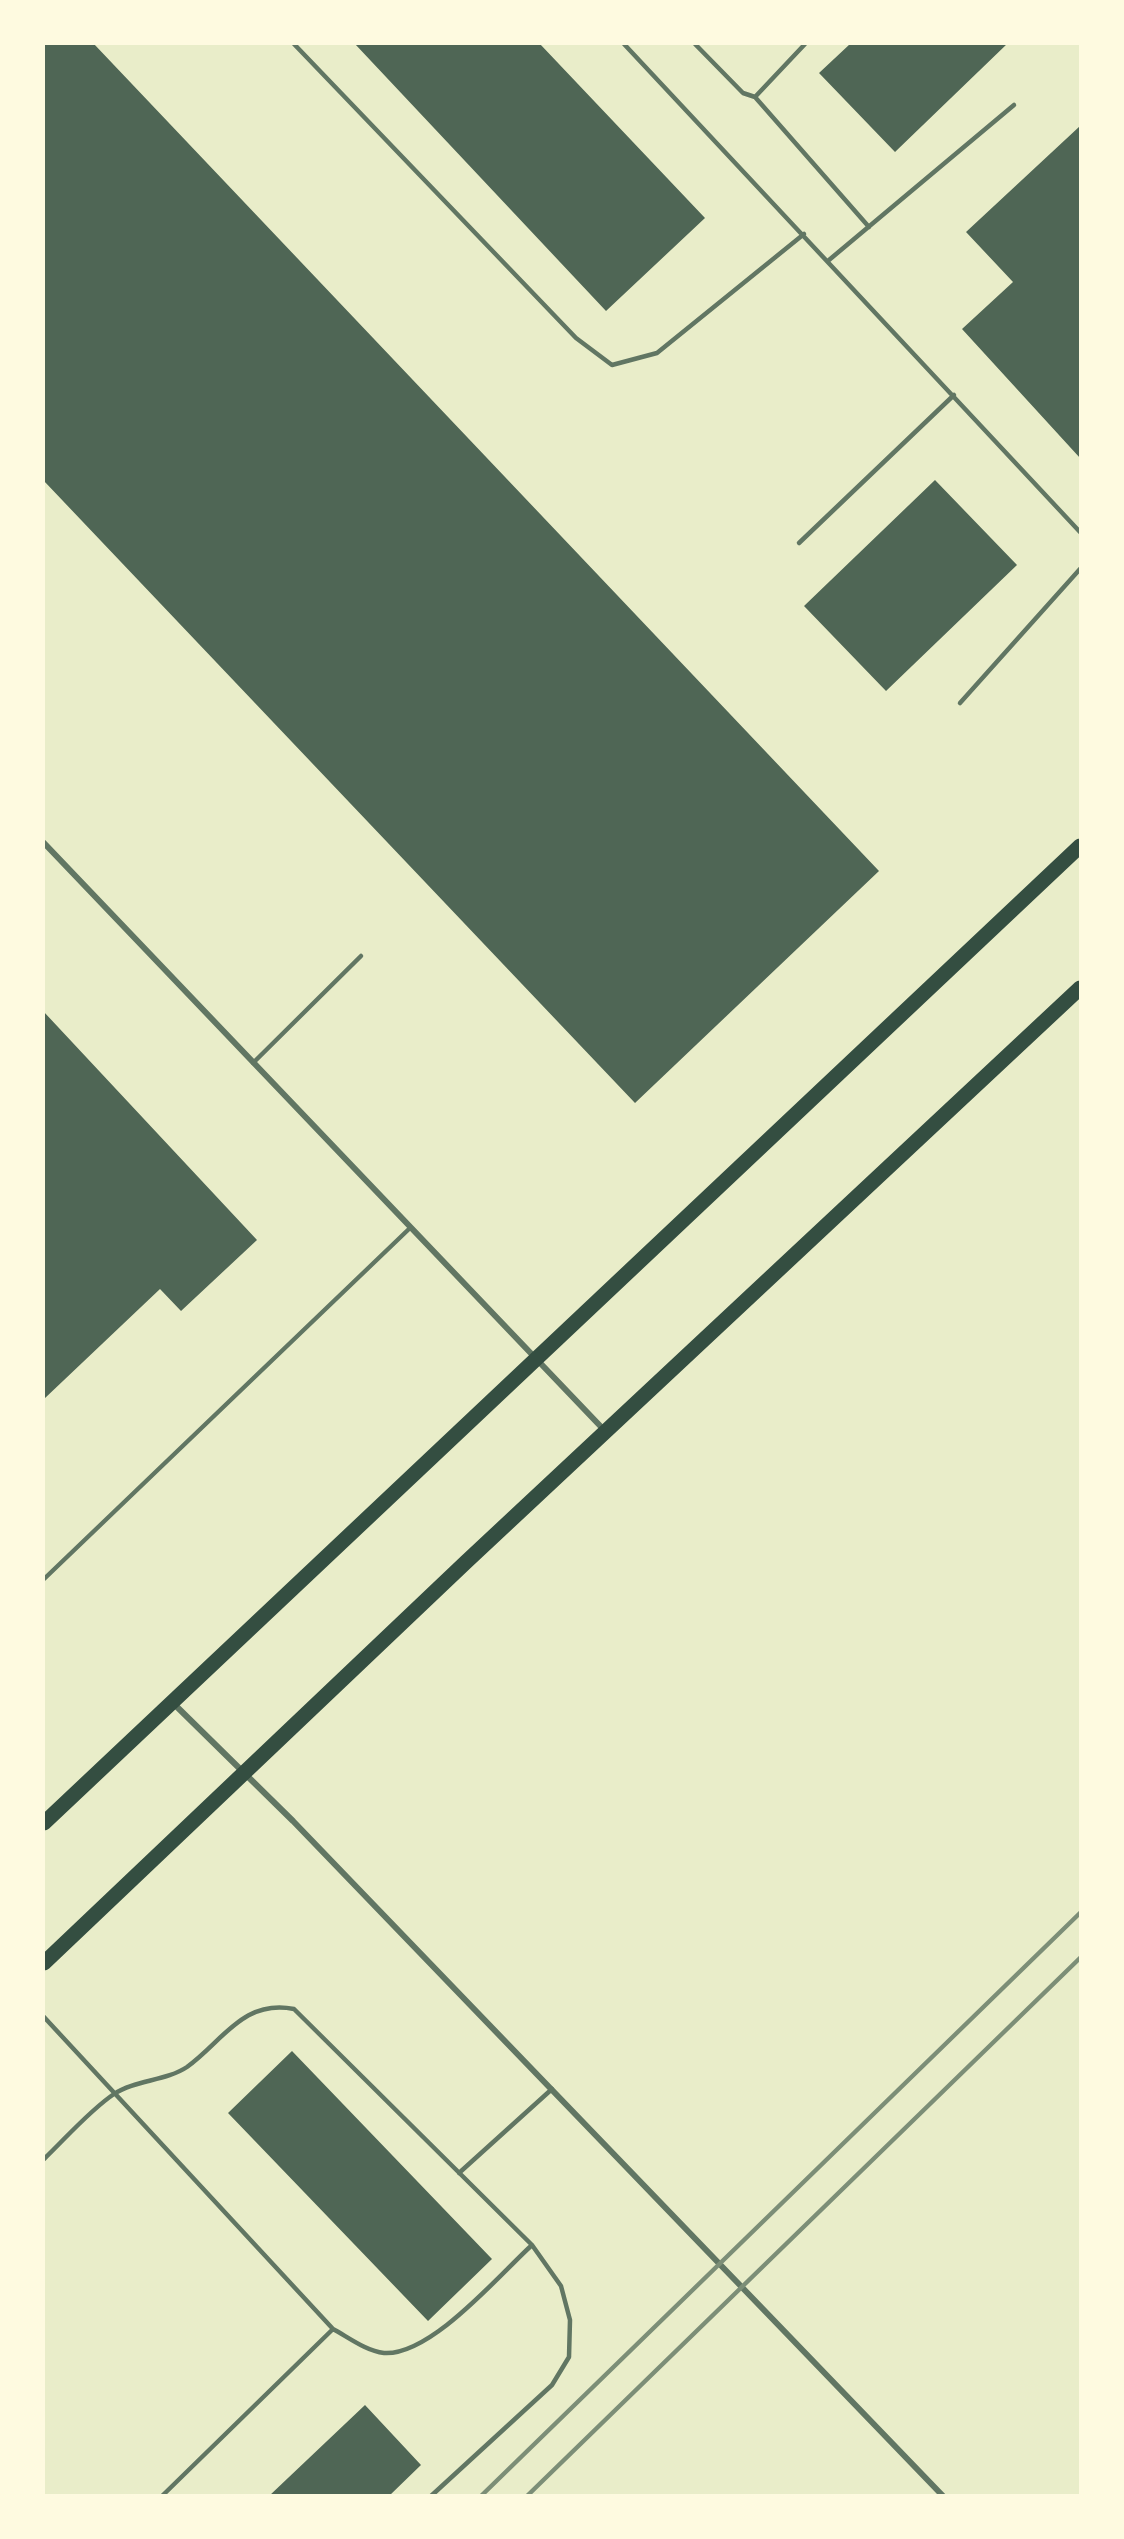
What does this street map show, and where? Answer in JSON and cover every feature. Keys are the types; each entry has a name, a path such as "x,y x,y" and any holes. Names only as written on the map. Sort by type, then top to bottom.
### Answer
{"main road":[{"path":"44,1824 1080,846"},
{"path":"44,1963 244,1772 1080,988"}],"street":[{"path":"44,843 606,1432"},
{"path":"172,1702 244,1772 552,2088 943,2496"}],"lane":[{"path":"294,44 576,338 612,365 657,353 804,234"},
{"path":"624,44 829,260 1080,532"},
{"path":"695,44 743,93 755,97 869,227"},
{"path":"755,97 805,44"},
{"path":"829,260 1014,105"},
{"path":"799,543 954,395"},
{"path":"960,703 1080,569"},
{"path":"253,1063 361,957"},
{"path":"44,1579 410,1227"},
{"path":"44,2159 115,2093 185,2068 237,2021 254,2012 277,2006 294,2009 532,2245 561,2286 570,2320 569,2357 552,2385 431,2496"},
{"path":"44,2017 333,2329 364,2347 384,2353 402,2350 437,2333 532,2245"},
{"path":"459,2173 552,2088"},
{"path":"162,2496 333,2329"}],"building":[{"path":"44,44 94,44 879,871 635,1103 44,481"},
{"path":"355,44 540,44 705,218 606,311"},
{"path":"850,44 1007,44 895,152 819,73"},
{"path":"1080,126 1080,458 962,329 1013,282 966,232"},
{"path":"935,480 1017,565 886,691 804,606"},
{"path":"44,1012 257,1240 181,1311 160,1289 44,1399"},
{"path":"292,2051 492,2259 428,2321 228,2113"},
{"path":"365,2405 421,2465 389,2496 269,2496"}],"railway":[{"path":"481,2496 1080,1913"},
{"path":"527,2496 1080,1958"}]}
